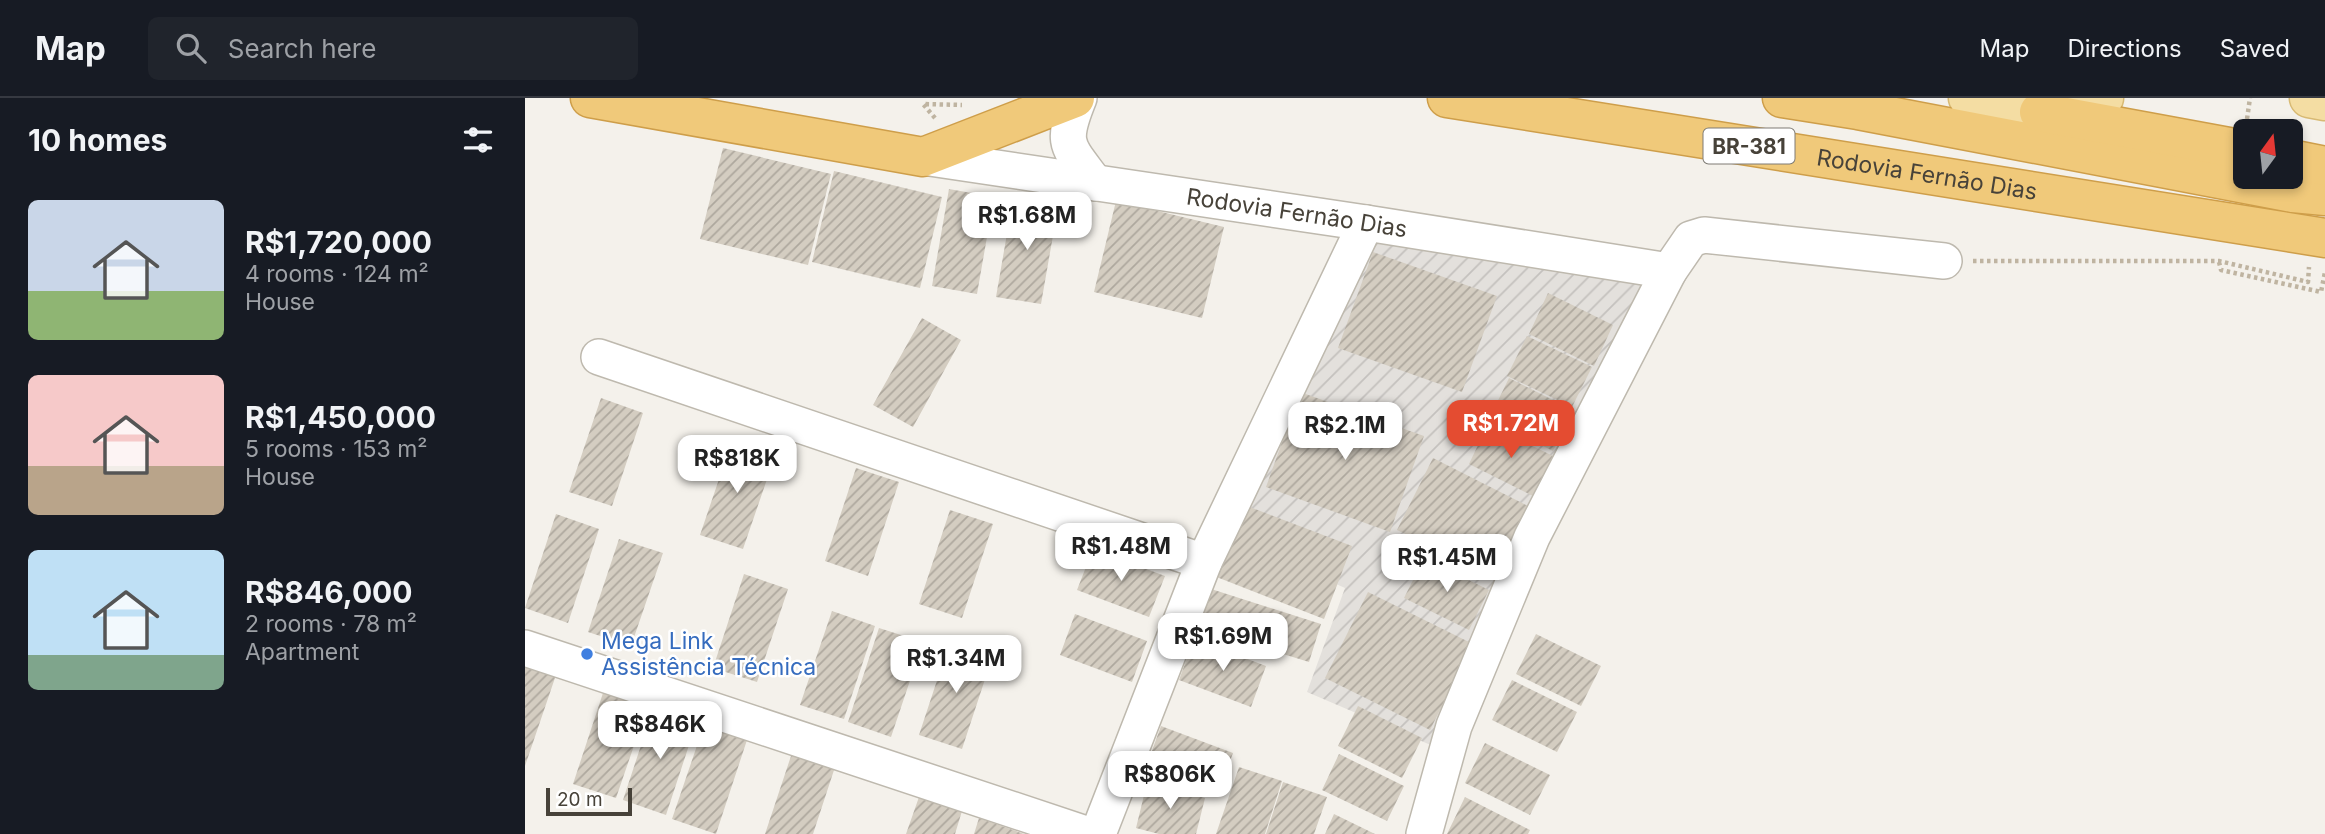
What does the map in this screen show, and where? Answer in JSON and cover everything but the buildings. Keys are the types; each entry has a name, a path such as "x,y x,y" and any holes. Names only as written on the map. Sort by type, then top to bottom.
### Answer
{"highway":[{"path":"590,98 923,157 1077,98"},
{"name":"Rodovia Fernão Dias","path":"1447,98 2318,237"},
{"name":"Rodovia Fernão Dias","path":"1782,98 2293,193 2325,196"},
{"path":"2039,111 2233,148"},
{"path":"2303,161 2325,166"}],"main road":[{"path":"1968,98 2039,111 2103,98"},
{"path":"2309,98 2325,101"}],"street":[{"path":"1077,98 1068,126 1069,147 1095,183"},
{"name":"Rodovia Fernão Dias","path":"923,157 1668,271"},
{"path":"1098,834 1204,562 1366,223"},
{"path":"1424,834 1454,726 1532,537 1668,271 1691,239 1704,235 1944,261"},
{"path":"599,357 1204,562"},
{"path":"525,648 1086,834"}],"path":[{"path":"1944,261 2219,261 2308,282 2318,237"},
{"path":"2219,261 2221,270 2322,292 2325,272"}],"shaded area":[{"path":"1366,223 1669,271 1447,752 1307,692 1345,588 1219,531"}],"place":[{"name":"Mega Link Assistência Técnica","path":"587,654"}]}
